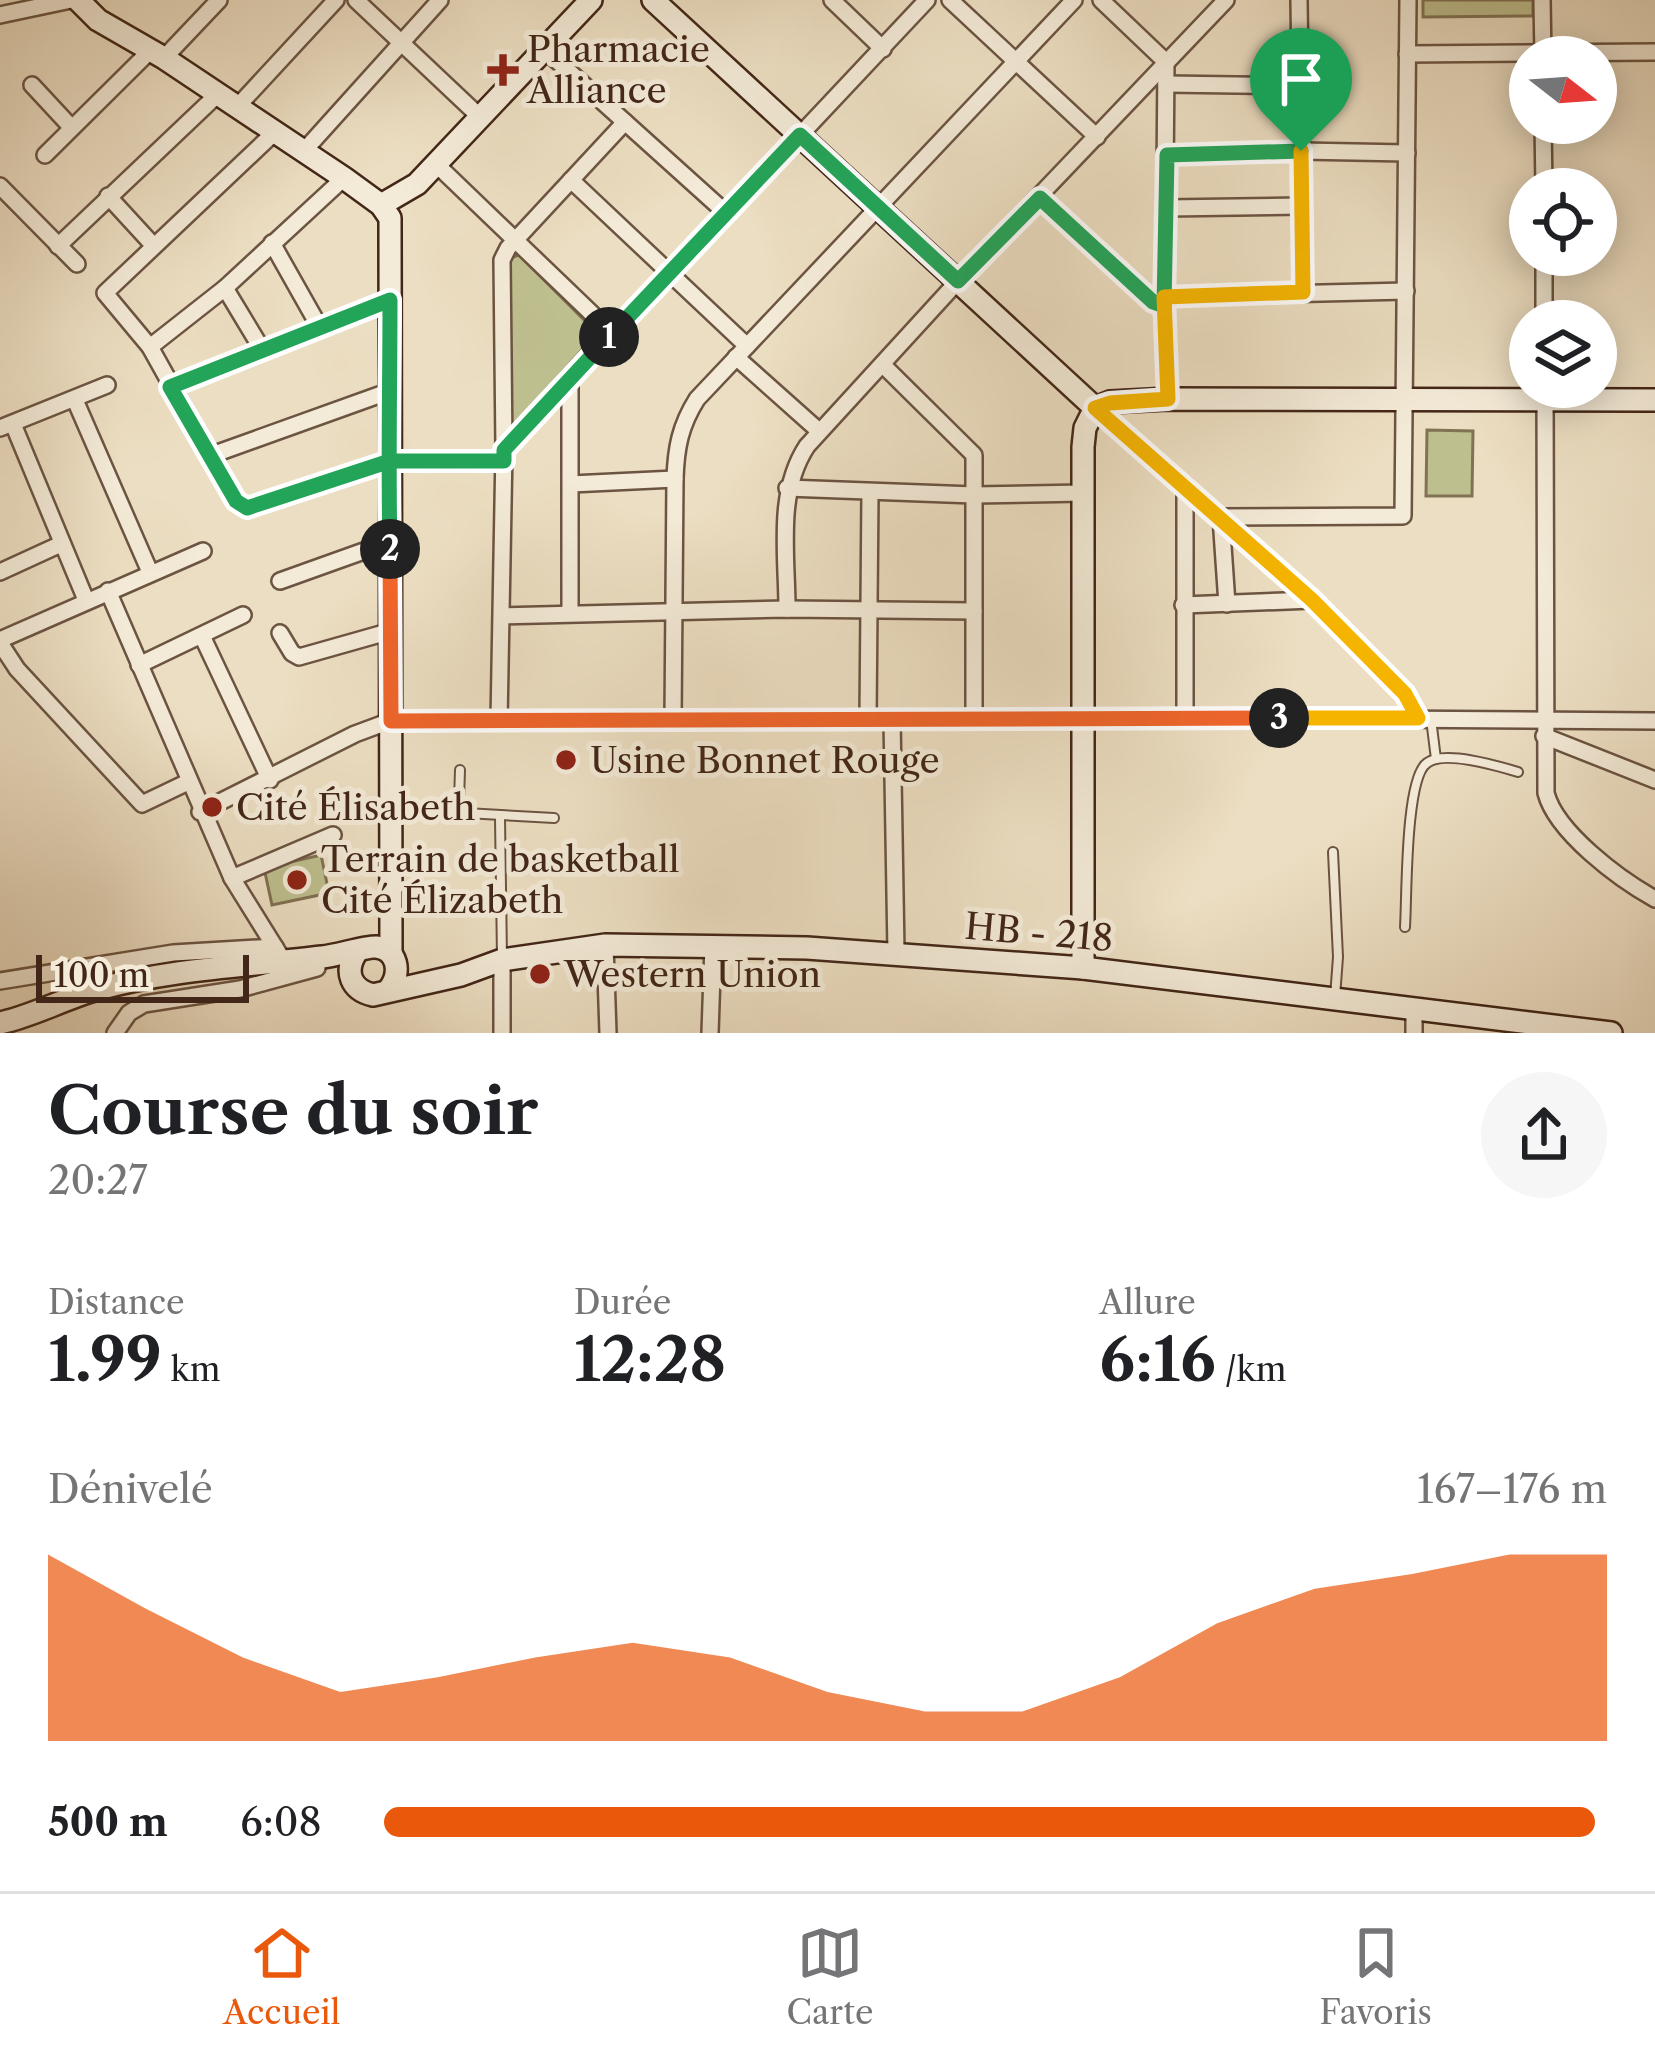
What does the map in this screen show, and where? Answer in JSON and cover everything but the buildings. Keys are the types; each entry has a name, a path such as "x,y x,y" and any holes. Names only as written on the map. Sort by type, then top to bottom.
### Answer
{"street":[{"path":"0,15 75,0 98,20 158,54 344,178 381,205 391,226 389,906 398,971 390,988 373,995 363,993 351,980 292,959 173,953 0,980"},
{"path":"46,155 70,127 219,0"},
{"path":"58,246 108,196 227,101 336,0"},
{"path":"356,0 480,117"},
{"path":"303,152 440,0"},
{"path":"381,205 409,190 436,164 591,0"},
{"path":"653,0 1095,408 1312,600 1425,718"},
{"path":"832,0 883,49"},
{"path":"275,132 105,293 150,346 209,456 236,501 247,508 390,461 504,456 570,378 927,0"},
{"path":"950,0 1097,137"},
{"path":"673,718 676,442 685,417 741,351 1074,0"},
{"path":"1101,0 1166,62 1168,399"},
{"path":"787,609 787,488 794,466 818,431 1226,0"},
{"path":"1299,0 1303,292"},
{"path":"1221,517 1403,516 1408,0"},
{"path":"1542,0 1543,36"},
{"path":"544,50 726,213"},
{"path":"1617,53 1655,52"},
{"path":"1406,54 1509,54"},
{"path":"1166,84 1301,86"},
{"path":"32,86 70,127"},
{"path":"499,721 502,260 625,122"},
{"path":"1167,155 1408,153"},
{"path":"436,164 612,333"},
{"path":"150,346 225,288 344,178"},
{"path":"571,180 670,273 818,431"},
{"path":"0,186 76,264"},
{"path":"108,196 153,244"},
{"path":"1040,198 1153,302 1406,291"},
{"path":"1167,208 1301,206"},
{"path":"272,243 320,328"},
{"path":"225,288 263,351"},
{"path":"170,387 390,300"},
{"path":"883,365 968,448 975,462 974,718"},
{"path":"570,378 570,613"},
{"path":"86,599 6,426 107,385"},
{"path":"209,456 390,391"},
{"path":"1083,968 1085,428 1095,408 1168,399 1509,395"},
{"path":"1617,398 1655,400"},
{"path":"75,400 150,572"},
{"path":"1545,408 1546,793 1557,821 1655,898"},
{"path":"571,484 675,479"},
{"path":"1185,485 1185,718"},
{"path":"787,488 870,494 1084,493"},
{"path":"868,719 870,494"},
{"path":"1221,517 1227,604"},
{"path":"280,581 389,542"},
{"path":"0,572 61,544"},
{"path":"188,782 142,804 16,669 0,641 203,550"},
{"path":"108,590 232,878 292,959"},
{"path":"1183,605 1312,600"},
{"path":"502,616 672,610 974,611"},
{"path":"140,665 243,615"},
{"path":"280,633 299,657 391,631"},
{"path":"203,638 269,780"},
{"path":"200,812 355,734 391,721 1425,718 1544,728 1655,722"},
{"path":"892,719 896,952"},
{"path":"1544,728 1655,780"},
{"path":"232,878 333,835"},
{"path":"351,980 349,970 389,906"},
{"path":"605,945 608,1033"},
{"name":"HB - 218","path":"390,988 461,975 502,960 605,945 712,945 896,952 1083,968 1611,1033"},
{"path":"710,1033 712,945"},
{"path":"0,1023 96,990 374,946 393,958 461,975"},
{"path":"115,1033 129,1012 144,1004 240,989 292,959"},
{"path":"502,960 502,1033"},
{"path":"1414,1007 1414,1033"}],"lane":[{"path":"1425,718 1436,759"},
{"path":"1405,927 1414,791 1421,769 1436,759 1474,760 1518,772"},
{"path":"460,770 462,811 470,816 554,818"},
{"path":"500,818 502,960"},
{"path":"1333,852 1335,998"}],"green space":[{"path":"1423,0 1533,0 1533,16 1423,17"},
{"path":"519,255 597,333 509,431 510,258"},
{"path":"1427,430 1473,431 1472,496 1426,496"},
{"name":"Terrain de basketball Cité Élizabeth","path":"321,855 329,893 272,905 264,868"}],"place":[{"name":"Pharmacie Alliance","path":"503,70"},
{"name":"Usine Bonnet Rouge","path":"566,760"},
{"name":"Cité Élisabeth","path":"212,807"},
{"name":"Terrain de basketball Cité Élizabeth","path":"297,880"},
{"name":"Western Union","path":"540,974"}],"route":[{"path":"1301,151 1167,155 1167,208 1164,297 1164,306 1153,302 1040,198 958,281 800,135 504,450 504,461 390,461 247,508 236,501 170,387 390,300 390,461 389,542 391,721 1418,718 1405,694 1312,600 1095,408 1168,399 1164,297 1303,292 1301,151"}]}
